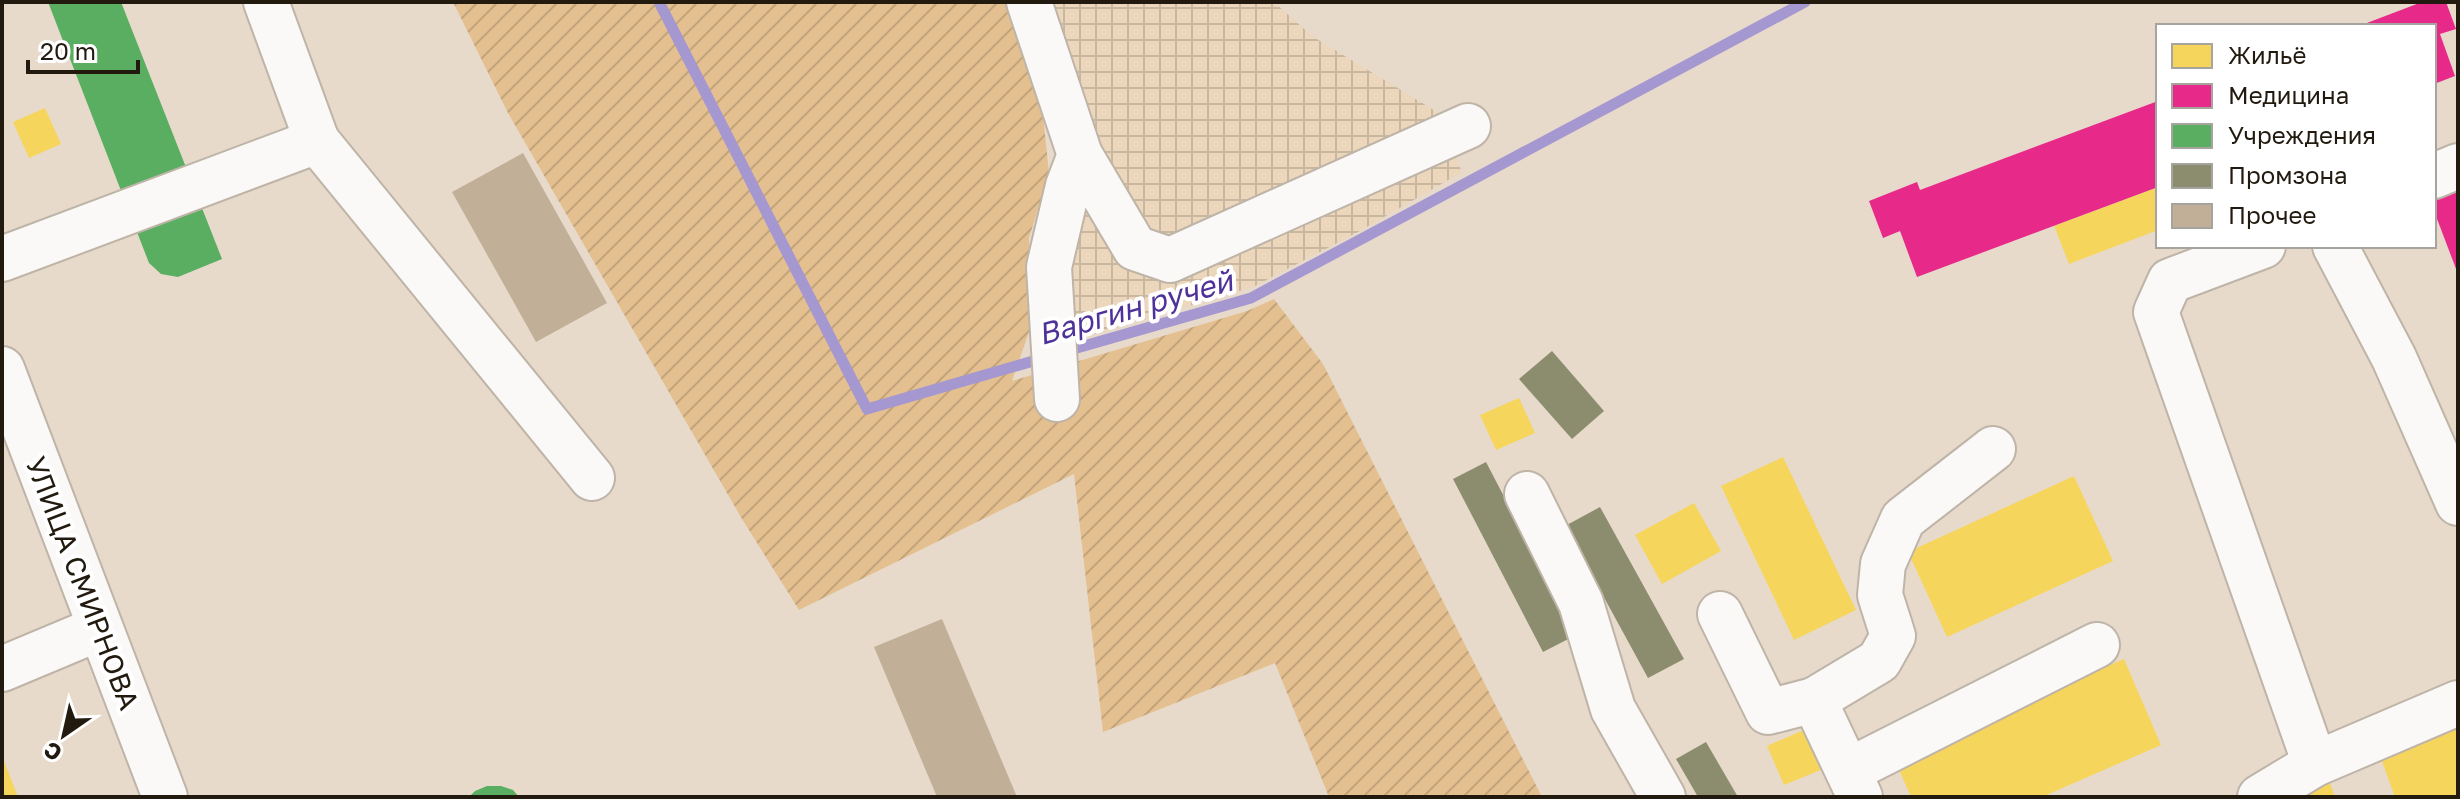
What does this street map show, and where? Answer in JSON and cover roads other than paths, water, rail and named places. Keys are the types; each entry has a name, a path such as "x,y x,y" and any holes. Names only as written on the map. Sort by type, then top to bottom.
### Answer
{"main road":[{"path":"266,2 317,141 592,478"},
{"path":"1029,2 1080,155 1135,248 1170,260 1468,126"},
{"path":"2,259 317,141"},
{"path":"1057,399 1049,267 1068,186 1080,155"},
{"path":"2436,175 2458,166"},
{"path":"2258,248 2170,281 2156,312 2315,764"},
{"path":"2336,248 2394,358 2458,503"},
{"name":"УЛИЦА СМИРНОВА","path":"2,369 165,797"},
{"path":"1720,614 1768,712 1814,700 1879,661 1893,636 1880,595 1883,564 1903,519 1993,449"},
{"path":"1527,494 1581,603 1613,709 1663,797"},
{"path":"2,669 100,628"},
{"path":"1814,700 1854,784 2097,645"},
{"path":"2260,797 2315,764 2458,703"}],"waterway":[{"name":"Варгин ручей","path":"659,2 867,409 1047,357"},
{"name":"Варгин ручей","path":"1063,352 1251,298 1805,2"}]}
